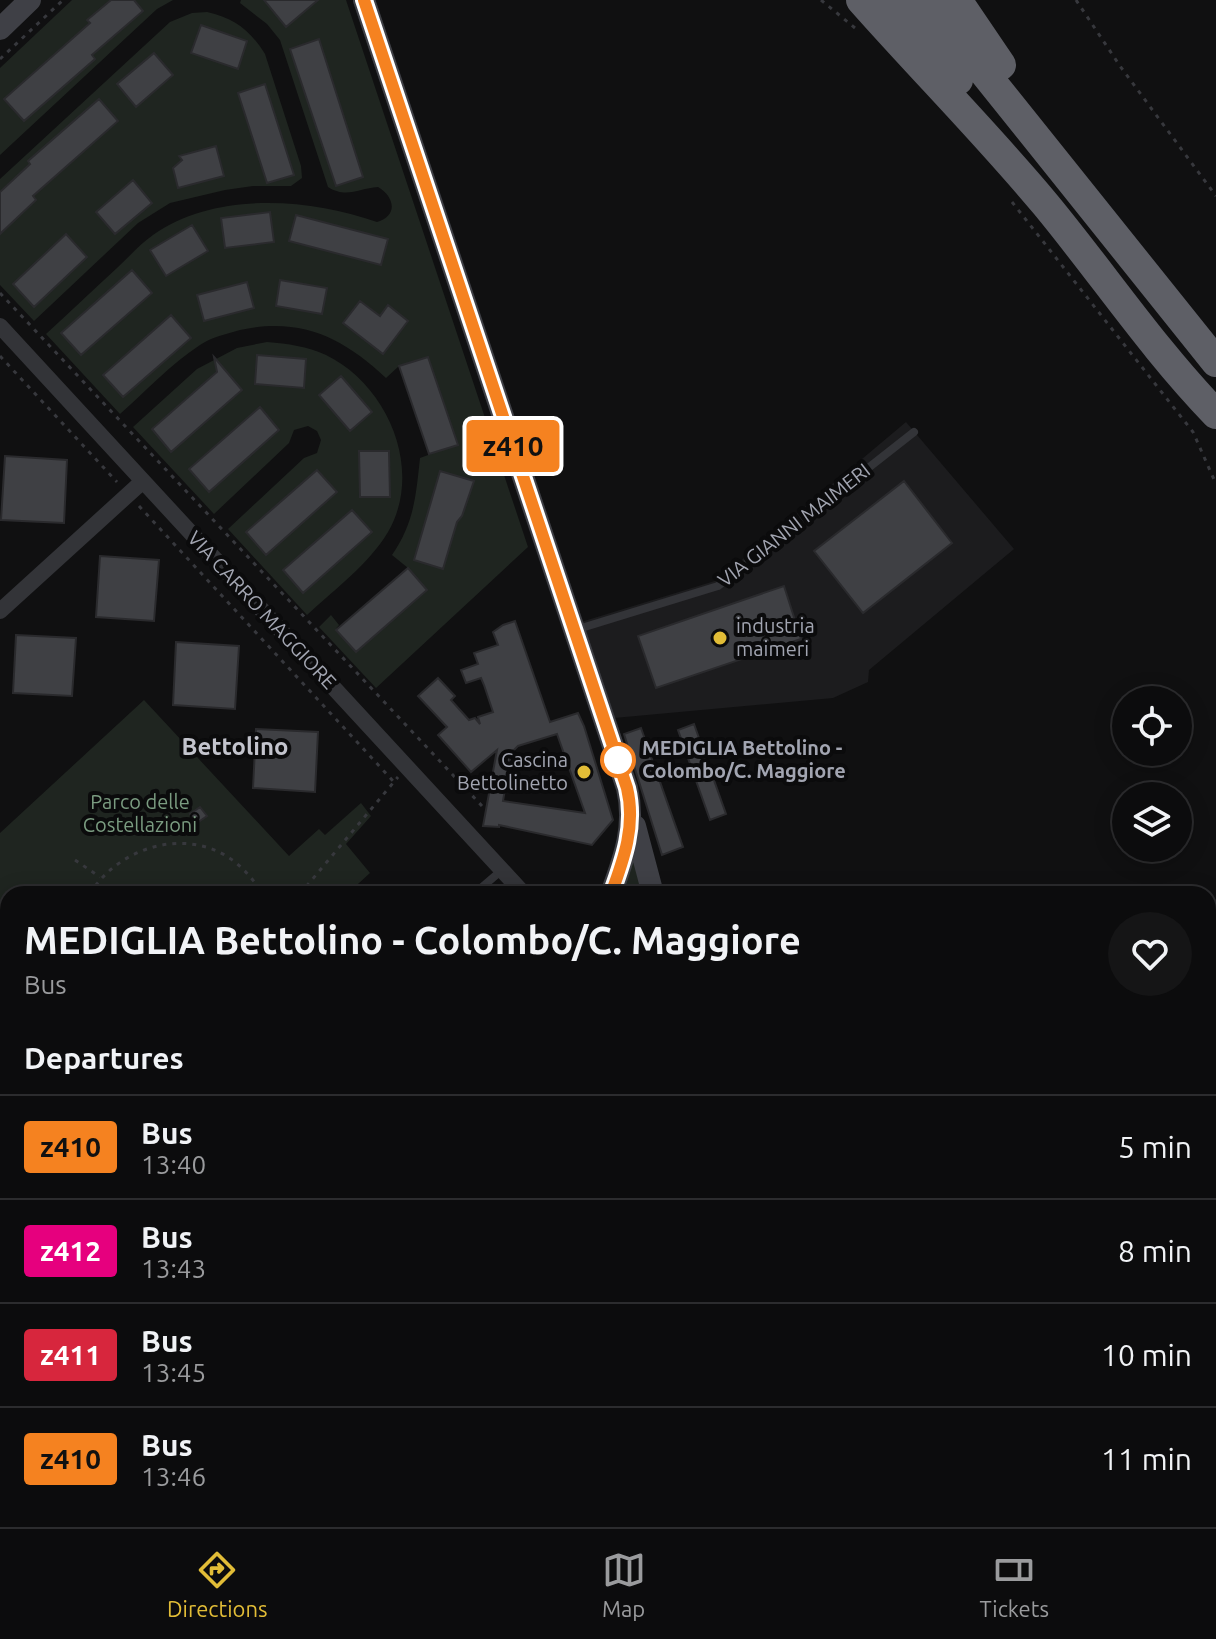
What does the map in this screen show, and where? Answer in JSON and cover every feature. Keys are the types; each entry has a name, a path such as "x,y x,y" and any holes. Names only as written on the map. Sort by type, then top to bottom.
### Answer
{"highway":[{"path":"861,0 1025,181 1166,358 1216,414"},
{"path":"894,0 1216,401"},
{"path":"926,0 1216,362"},
{"path":"957,0 1029,107 1216,351"}],"main road":[{"path":"0,29 30,0"},
{"path":"364,0 623,777 651,886"},
{"path":"614,886 626,847 632,813"}],"street":[{"name":"VIA CARRO MAGGIORE","path":"0,326 517,886"},
{"path":"0,611 143,481"}],"lane":[{"name":"VIA GIANNI MAIMERI","path":"574,630 718,586 914,432"},
{"path":"483,886 502,870"}],"path":[{"path":"0,59 63,0"},
{"path":"821,0 859,32"},
{"path":"1076,0 1120,66 1216,196"},
{"path":"1008,196 1193,432 1216,484"},
{"path":"0,293 482,806"},
{"path":"0,356 394,782"},
{"path":"307,886 407,767"},
{"path":"95,886 115,864 151,847 185,844 202,846 233,860 256,886"},
{"path":"75,860 100,877"}],"shaded area":[{"path":"906,422 1014,549 869,670 868,682 833,698 614,718 581,622 718,580"}],"green space":[{"path":"72,0 173,0 157,9 0,155 0,68"},
{"path":"241,0 346,0 528,547 376,688 319,627 331,615 339,625 336,629 356,652 427,590 392,555 409,520 420,458 458,444 428,357 399,366 386,378 353,351 319,334 282,326 240,330 209,340 189,352 120,414 46,334 148,239 178,221 205,211 233,205 293,204 377,222 391,211 391,201 378,187 347,193 328,187 280,40 267,24 240,3"},
{"path":"207,12 240,26 265,54 301,166 302,178 291,186 253,186 170,203 138,223 34,321 0,285 0,179 170,22 192,13"},
{"path":"267,342 312,349 348,369 367,387 382,408 394,432 401,457 402,482 398,508 388,532 361,565 307,615 228,529 304,458 317,453 321,440 317,431 308,426 294,430 289,443 214,514 133,427 197,369 237,348"},
{"name":"Parco delle Costellazioni","path":"144,700 289,856 319,829 325,835 361,803 371,816 346,844 370,873 356,886 0,886 0,833"},
{"path":"631,846 642,886 622,886"}],"building":[{"path":"111,0 134,0 143,11 92,55 95,59 24,121 4,99 90,23 87,20"},
{"path":"264,0 318,0 286,27"},
{"path":"201,25 247,41 238,69 191,53"},
{"path":"319,39 363,177 336,186 290,49"},
{"path":"154,53 173,75 136,107 117,84"},
{"path":"265,84 294,175 267,183 238,93"},
{"path":"99,99 118,121 33,196 36,200 0,234 0,192 30,164 28,161"},
{"path":"216,146 224,176 178,188 173,168 182,160 179,156"},
{"path":"133,180 152,203 115,234 96,212"},
{"path":"270,212 274,242 225,248 221,218"},
{"path":"296,215 388,239 381,265 289,241"},
{"path":"192,225 208,251 166,276 150,250"},
{"path":"66,234 87,257 34,307 13,284"},
{"path":"132,270 152,293 81,355 61,333"},
{"path":"280,280 327,288 322,314 276,306"},
{"path":"247,282 254,308 204,321 197,295"},
{"path":"360,301 380,316 388,305 408,321 383,354 343,323"},
{"path":"171,315 191,338 123,397 103,375"},
{"path":"257,355 306,359 304,388 255,384"},
{"path":"214,357 242,390 171,452 152,429 217,372"},
{"path":"428,357 458,445 429,454 399,366"},
{"path":"341,376 372,412 350,431 319,395"},
{"path":"260,407 279,430 209,492 189,469"},
{"path":"359,451 389,451 390,497 360,497"},
{"path":"5,456 67,460 64,523 1,520"},
{"path":"317,470 337,492 266,555 246,532"},
{"path":"440,471 474,481 457,522 443,569 414,560"},
{"path":"904,481 952,543 863,613 814,551"},
{"path":"352,510 372,532 303,593 283,570"},
{"path":"100,556 159,560 154,621 96,617"},
{"path":"408,568 427,590 356,652 336,630"},
{"name":"industria maimeri","path":"784,586 801,639 656,688 638,636"},
{"path":"515,621 550,722 578,713 584,726 613,820 592,845 499,825 483,826 497,750 471,772 438,735 447,727 418,696 438,678 455,696 451,700 469,720 475,718 480,724 478,717 493,712 484,685 481,678 466,683 461,670 478,664 474,653 498,645 493,632","holes":["557,734 585,813 503,801 511,753 518,746"]},
{"path":"16,635 76,638 72,696 13,693"},
{"path":"176,642 239,646 235,709 173,705"},
{"path":"694,724 726,814 710,820 678,730"},
{"path":"641,728 683,847 662,855 624,734"},
{"path":"256,729 318,732 315,792 253,788"},
{"path":"200,807 207,816 197,823 190,814"}],"bus line":[{"name":"z410","path":"364,0 627,788 632,813 623,860 614,886"}],"place":[{"name":"industria maimeri","path":"720,638"},
{"name":"MEDIGLIA Bettolino - Colombo/C. Maggiore","path":"618,760"},
{"name":"Cascina Bettolinetto","path":"584,772"}],"district":[{"name":"Bettolino","path":"235,747"}]}
